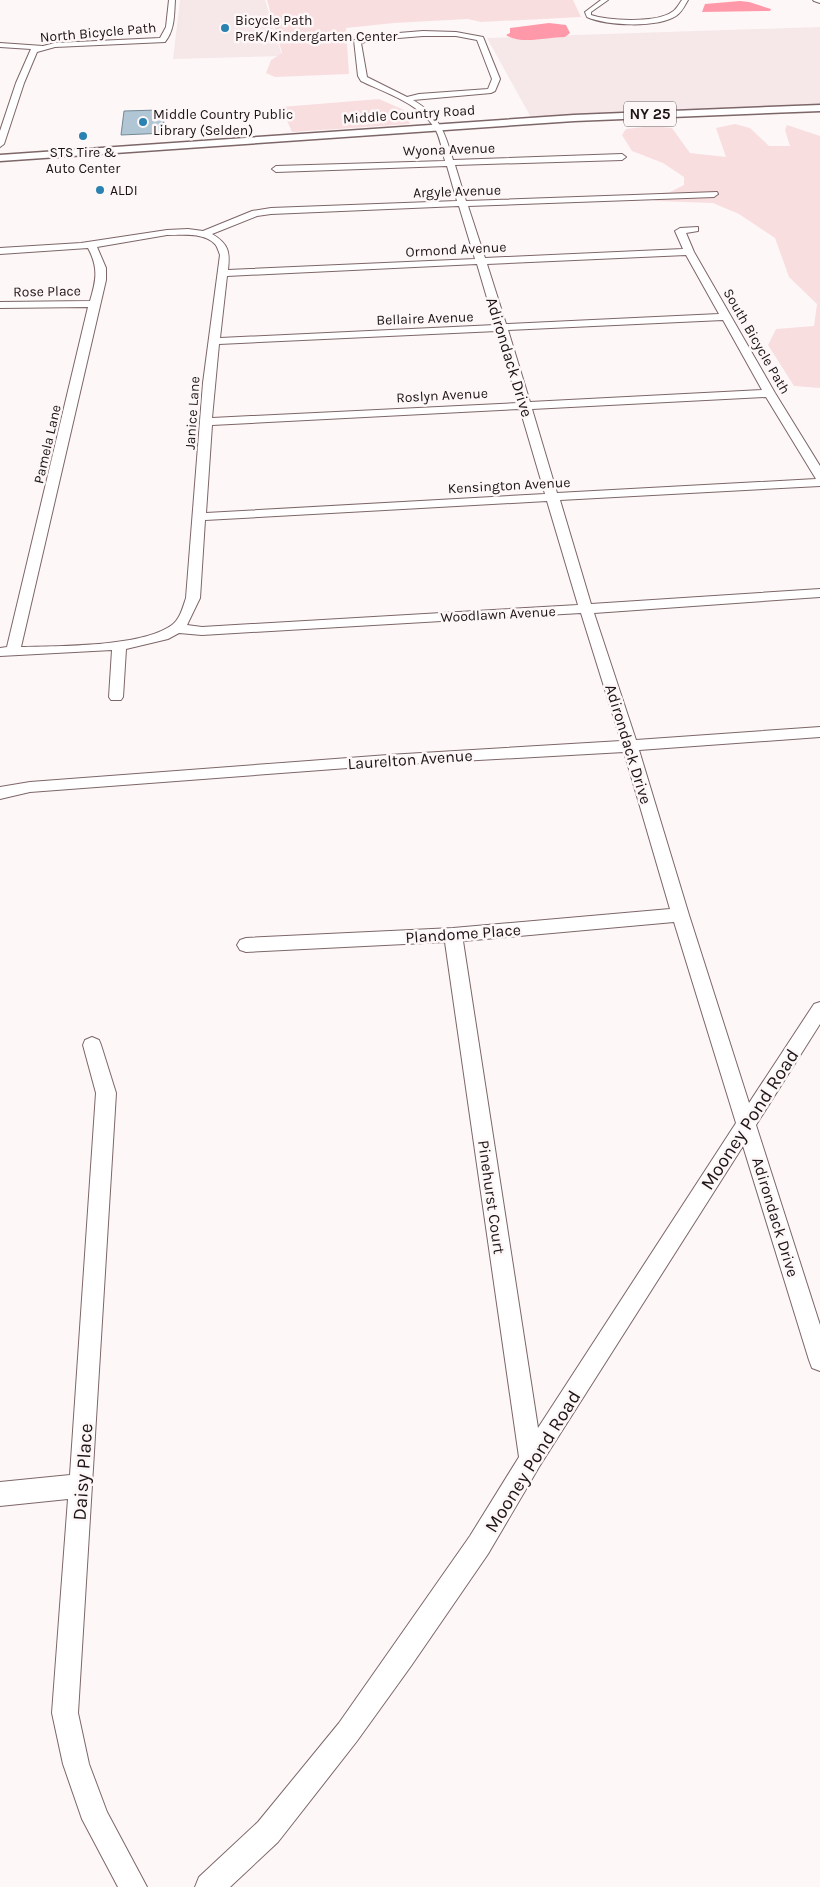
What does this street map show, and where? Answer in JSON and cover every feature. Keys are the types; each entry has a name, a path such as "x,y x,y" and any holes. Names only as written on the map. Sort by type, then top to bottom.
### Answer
{"main road":[{"name":"Middle Country Road","path":"0,158 648,114 820,108"}],"street":[{"name":"North Bicycle Path","path":"0,144 31,54 40,47 162,40 166,37 168,31 172,0"},
{"path":"605,0 589,11 587,13 588,16 597,20 610,21 660,18 677,13 685,0"},
{"path":"816,0 820,1"},
{"path":"405,100 419,96 491,91 496,79 480,39 465,34 439,34 374,37 357,42 364,79 405,100 423,108 439,128"},
{"path":"0,45 40,47"},
{"name":"Adirondack Drive","path":"439,128 502,328 524,406 554,498 680,915 820,1360"},
{"name":"Wyona Avenue","path":"276,169 622,157"},
{"name":"Argyle Avenue","path":"205,234 255,214 270,212 714,194"},
{"name":"South Bicycle Path","path":"695,229 680,231 689,252 769,393 820,476"},
{"path":"0,251 92,245 164,233 205,234"},
{"name":"Janice Lane","path":"177,628 188,613 193,598 209,383 223,273 224,246 217,239 205,234"},
{"name":"Pamela Lane","path":"13,652 94,304 103,276 103,266 92,245"},
{"name":"Ormond Avenue","path":"223,273 689,252"},
{"name":"Rose Place","path":"0,305 94,304"},
{"name":"Bellaire Avenue","path":"215,341 726,317"},
{"name":"Roslyn Avenue","path":"207,422 769,393"},
{"name":"Kensington Avenue","path":"200,517 820,482"},
{"name":"Woodlawn Avenue","path":"177,628 202,631 586,609 820,592"},
{"path":"0,652 119,646 153,640 177,628"},
{"path":"116,697 119,646"},
{"name":"Laurelton Avenue","path":"0,794 30,787 388,760 630,746 820,732"},
{"name":"Plandome Place","path":"246,945 454,934 680,915"},
{"name":"Pinehurst Court","path":"454,934 531,1459"},
{"name":"Mooney Pond Road","path":"209,1887 268,1832 348,1732 480,1545 531,1459 820,1009"},
{"name":"Daisy Place","path":"92,1046 106,1093 81,1486 64,1712 76,1764 96,1818 133,1887"},
{"path":"0,1494 81,1486"}],"shaded area":[{"name":"Bicycle Path PreK/Kindergarten Center","path":"180,0 265,0 282,56 173,59"},
{"path":"267,0 573,0 581,17 481,22 468,19 346,28 349,74 275,77 266,73 271,60 282,53"},
{"path":"740,1 771,9 770,11 702,12 705,4"},
{"path":"549,23 566,25 570,33 565,37 527,40 519,40 506,35 510,33 510,28"},
{"path":"820,27 820,113 533,121 487,38"},
{"path":"379,99 404,110 410,124 292,132 281,107"},
{"path":"735,124 750,128 769,146 790,146 785,130 787,125 820,136 820,388 794,386 768,345 776,329 814,326 817,304 789,277 775,238 739,214 713,203 655,201 654,194 670,192 684,185 684,177 663,163 632,151 622,135 626,129 652,126 672,128 690,153 726,157 716,128"}],"building":[{"name":"Middle Country Public Library (Selden)","path":"158,110 157,118 163,118 166,133 121,135 124,111"}],"place":[{"name":"Bicycle Path PreK/Kindergarten Center","path":"225,28"},
{"name":"Middle Country Public Library (Selden)","path":"143,122"},
{"name":"STS Tire & Auto Center","path":"83,136"},
{"name":"ALDI","path":"100,190"}]}
